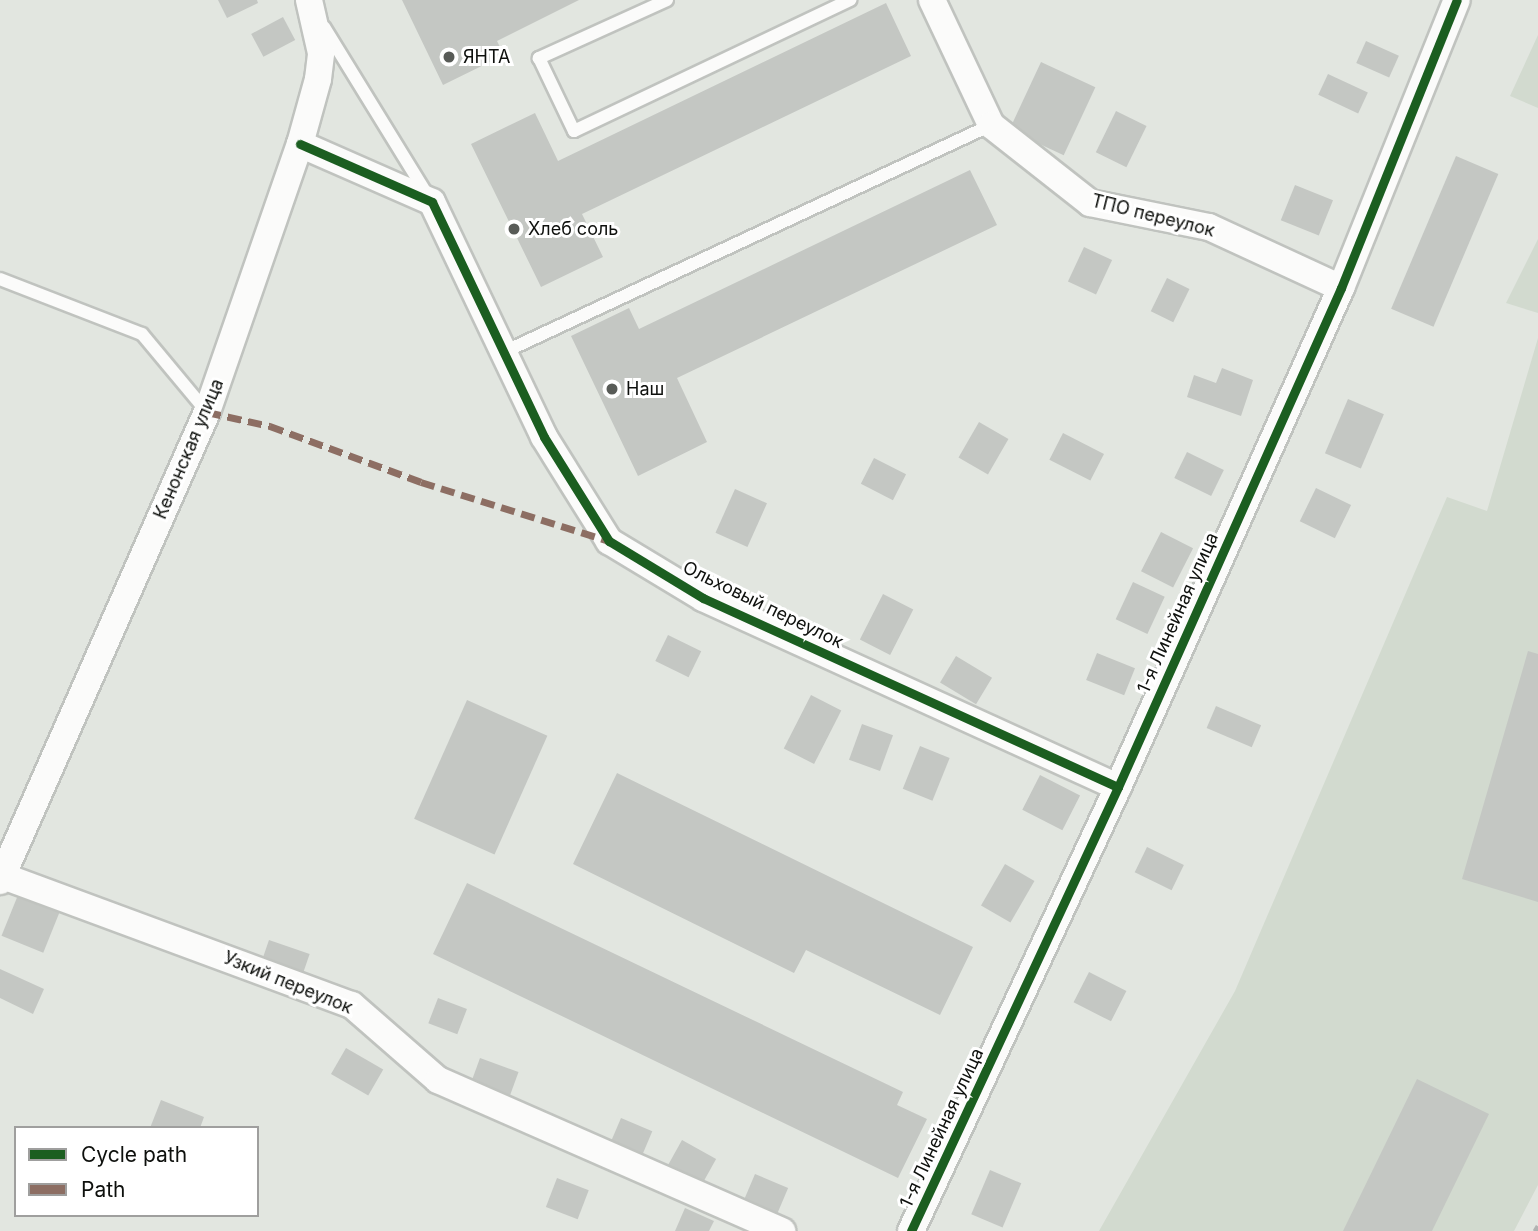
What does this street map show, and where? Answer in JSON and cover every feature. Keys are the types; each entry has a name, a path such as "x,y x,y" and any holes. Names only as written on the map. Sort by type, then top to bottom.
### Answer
{"street":[{"name":"ТПО переулок","path":"932,0 991,125 1090,203 1209,228 1341,288"},
{"name":"1-я Линейная улица","path":"911,1231 1118,787 1341,288 1457,0"},
{"name":"Кенонская улица","path":"1,877 207,412 300,144 318,79 320,53 309,2"},
{"path":"300,144 432,202"},
{"name":"Ольховый переулок","path":"432,202 544,437 609,541 703,598 1118,787"},
{"name":"Узкий переулок","path":"1,877 352,1005 438,1080 782,1231"}],"lane":[{"path":"667,0 539,58 574,131 850,0"},
{"path":"309,2 432,202"},
{"path":"504,352 991,125"},
{"path":"0,279 142,334 207,412"}],"shaded area":[{"path":"1538,35 1538,108 1510,96"},
{"path":"1538,239 1538,313 1506,303"},
{"path":"1538,338 1538,1185 1514,1231 1099,1231 1235,991 1447,497 1487,511"}],"building":[{"path":"218,0 257,0 258,3 227,18"},
{"path":"402,0 579,0 497,41 504,55 443,85"},
{"path":"886,3 911,56 582,214 603,257 541,287 471,144 535,113 558,161"},
{"path":"283,17 295,40 263,57 251,34"},
{"path":"1366,41 1399,56 1389,78 1356,63"},
{"path":"1041,62 1095,87 1064,155 1009,130"},
{"path":"1328,74 1368,93 1358,113 1318,95"},
{"path":"1116,111 1147,126 1126,167 1096,152"},
{"path":"1456,156 1498,174 1433,327 1391,309"},
{"path":"970,170 997,225 677,378 707,442 638,476 571,336 629,308 639,329"},
{"path":"1295,185 1333,200 1319,236 1281,220"},
{"path":"1084,247 1112,260 1096,295 1068,281"},
{"path":"1167,278 1189,289 1173,322 1151,311"},
{"path":"1222,368 1253,380 1241,416 1187,397 1194,375 1216,383"},
{"path":"1348,399 1384,414 1361,469 1325,453"},
{"path":"979,422 1008,439 988,475 958,458"},
{"path":"1063,433 1104,454 1090,481 1049,460"},
{"path":"1187,452 1224,470 1211,496 1174,478"},
{"path":"874,458 906,474 893,500 861,484"},
{"path":"1316,488 1351,505 1335,538 1300,521"},
{"path":"735,489 767,503 747,547 715,533"},
{"path":"1161,532 1193,548 1173,588 1141,571"},
{"path":"1133,582 1165,597 1147,634 1116,619"},
{"path":"883,594 913,609 890,655 860,639"},
{"path":"668,635 701,651 689,677 655,661"},
{"path":"1528,651 1538,654 1538,902 1462,879"},
{"path":"1097,653 1135,668 1124,695 1086,680"},
{"path":"956,656 992,678 976,704 940,683"},
{"path":"811,695 841,710 814,764 784,748"},
{"path":"467,700 547,736 495,855 414,819"},
{"path":"1216,706 1261,725 1252,747 1207,728"},
{"path":"862,724 893,735 880,771 849,760"},
{"path":"920,746 950,758 932,801 903,789"},
{"path":"617,773 973,947 940,1015 806,950 794,973 573,864"},
{"path":"1040,775 1080,795 1062,830 1022,810"},
{"path":"1147,847 1184,865 1172,890 1135,872"},
{"path":"1005,864 1034,881 1010,923 981,906"},
{"path":"467,883 903,1092 897,1105 927,1119 898,1178 433,954"},
{"path":"18,895 60,912 43,953 2,936"},
{"path":"269,940 310,954 302,975 262,961"},
{"path":"0,969 44,989 33,1014 0,998"},
{"path":"1089,972 1126,991 1111,1021 1074,1002"},
{"path":"438,998 467,1009 457,1034 428,1023"},
{"path":"346,1048 383,1070 368,1095 331,1074"},
{"path":"480,1058 519,1072 510,1096 471,1081"},
{"path":"1417,1079 1489,1114 1432,1231 1343,1231"},
{"path":"161,1100 204,1117 201,1126 151,1126"},
{"path":"621,1118 652,1131 641,1159 609,1146"},
{"path":"682,1140 716,1159 702,1184 668,1165"},
{"path":"990,1170 1021,1183 1003,1227 971,1214"},
{"path":"755,1174 788,1188 777,1215 744,1201"},
{"path":"557,1178 589,1190 578,1219 546,1207"},
{"path":"685,1208 714,1221 709,1231 675,1231"}],"railway":[{"path":"1535,1231 1538,1226"}],"marked path":[{"path":"207,412 270,426 421,482 609,541"}],"cycle path":[{"path":"911,1231 1118,787 1341,288 1457,0"},
{"path":"300,144 432,202 544,437 609,541 703,598 1118,787"}],"place":[{"name":"ЯНТА","path":"449,57"},
{"name":"Хлеб соль","path":"514,229"},
{"name":"Наш","path":"612,389"}]}
